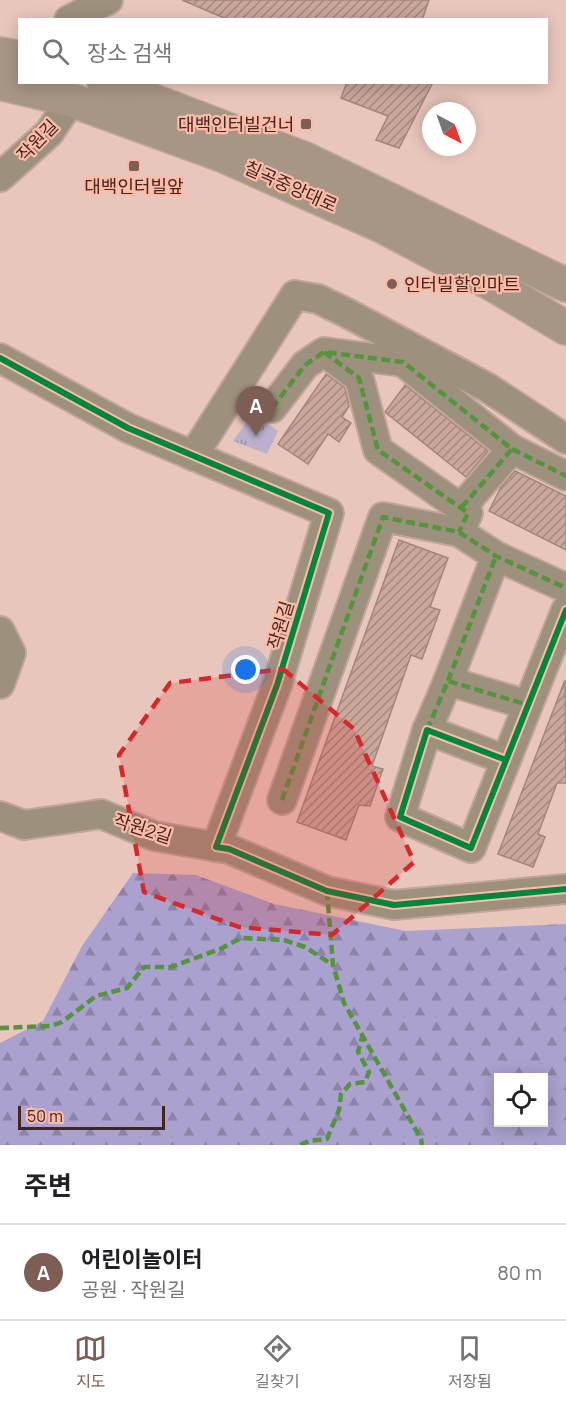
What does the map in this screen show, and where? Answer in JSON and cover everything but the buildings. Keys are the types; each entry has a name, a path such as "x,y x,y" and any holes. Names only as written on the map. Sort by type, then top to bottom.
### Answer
{"main road":[{"path":"0,54 18,58"},
{"name":"칠곡중앙대로","path":"0,83 71,100 222,155 382,226 494,285 566,328"},
{"name":"칠곡중앙대로","path":"109,84 305,159 566,285"}],"street":[{"path":"73,18 108,0"},
{"path":"116,0 122,18"},
{"path":"0,46 18,41"},
{"path":"152,84 185,114"},
{"name":"작원길","path":"0,177 49,133 71,100"},
{"path":"193,456 296,295 318,299 345,312 488,388 566,439"},
{"path":"324,352 359,378 378,450 460,520 496,556 566,588"},
{"path":"272,408 305,365 324,352 403,362 512,449 566,477"},
{"name":"작원길","path":"1,360 128,428 329,513 277,685 216,847"},
{"path":"460,520 512,449"},
{"path":"282,800 383,517 460,520"},
{"path":"496,556 427,730 400,817 471,848 566,610"},
{"path":"0,631 11,653 0,684"},
{"path":"448,681 528,705"},
{"path":"427,730 506,760"},
{"name":"작원2길","path":"0,816 24,825 101,814 154,836 216,847"},
{"path":"216,847 229,849 327,891 394,904 566,889"}],"highlighted area":[{"path":"283,669 354,729 414,862 332,935 239,927 144,892 119,755 170,683"}],"green space":[{"path":"253,413 278,431 267,454 233,441"},
{"path":"133,873 196,875 274,904 406,931 566,924 566,1145 0,1145 0,1043 43,1021 82,946"}],"marked path":[{"path":"324,352 359,378 378,450 468,513 459,532"},
{"path":"272,408 305,365 324,352 403,362 512,449 461,508"},
{"path":"512,449 566,476"},
{"path":"282,800 383,517 459,532 496,556 566,588"},
{"path":"448,681 496,556"},
{"path":"427,730 448,681 528,705"},
{"path":"327,891 333,965 344,1003 421,1139 422,1145"},
{"path":"0,1028 51,1026 62,1022 96,996 127,988 144,967 171,967 220,949 241,938 284,940 305,947 333,965"},
{"path":"300,1145 309,1141 327,1139 339,1110 341,1094 350,1084 365,1082 369,1072 358,1052 362,1037"}],"cycle path":[{"path":"0,358 128,428 329,513 277,685 216,847 229,849 327,891 394,905 566,889"},
{"path":"506,760 427,730 400,817 471,848 566,610"}],"place":[{"name":"대백인터빌건너","path":"306,124"},
{"name":"대백인터빌앞","path":"134,166"},
{"name":"인터빌할인마트","path":"392,284"},
{"name":"어린이놀이터","path":"256,436"}]}
